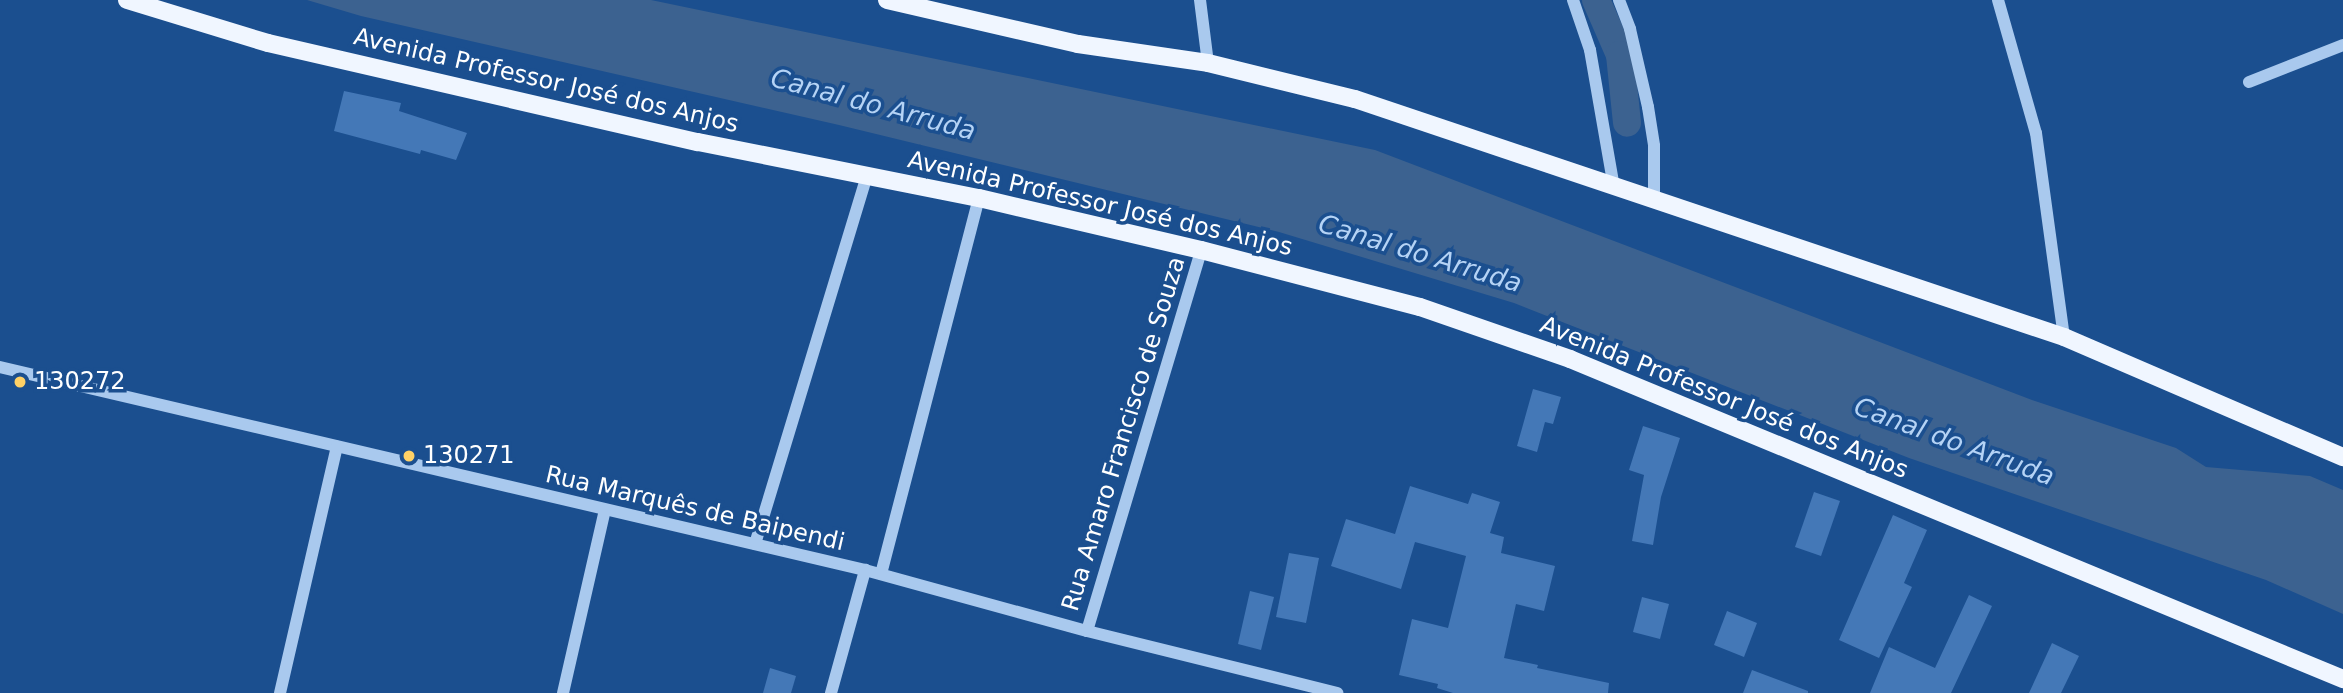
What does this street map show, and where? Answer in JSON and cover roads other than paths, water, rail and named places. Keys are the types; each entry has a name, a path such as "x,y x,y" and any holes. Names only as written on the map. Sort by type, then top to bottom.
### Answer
{"main road":[{"name":"Avenida Professor José dos Anjos","path":"127,0 268,43 684,139 979,198 1200,250 1420,307 1570,359 2343,679"},
{"path":"887,0 1078,44 1208,63 1355,99 1654,202 2064,337 2343,457"}],"street":[{"path":"1200,0 1208,63"},
{"path":"1573,0 1590,50 1614,188"},
{"path":"1619,0 1630,29 1648,107 1654,146 1654,202"},
{"path":"1998,0 2036,133 2064,337"},
{"path":"2249,82 2343,45"},
{"path":"755,544 867,176"},
{"path":"881,574 979,198"},
{"name":"Rua Amaro Francisco de Souza","path":"1087,631 1200,250"},
{"name":"Rua Marquês de Baipendi","path":"0,367 865,570 1087,631 1337,693"},
{"path":"280,693 337,446"},
{"path":"563,693 605,510"},
{"path":"831,693 865,570"}],"water":[{"name":"Canal do Arruda","path":"307,0 651,0 1375,150 2032,400 2176,448 2206,467 2310,476 2343,490 2343,614 2266,580 1909,458 1514,303 1279,232 839,125 361,16"}],"waterway":[{"path":"1596,0 1620,55 1627,123"}],"place":[{"name":"130272","path":"20,382"},
{"name":"130271","path":"409,456"}]}
